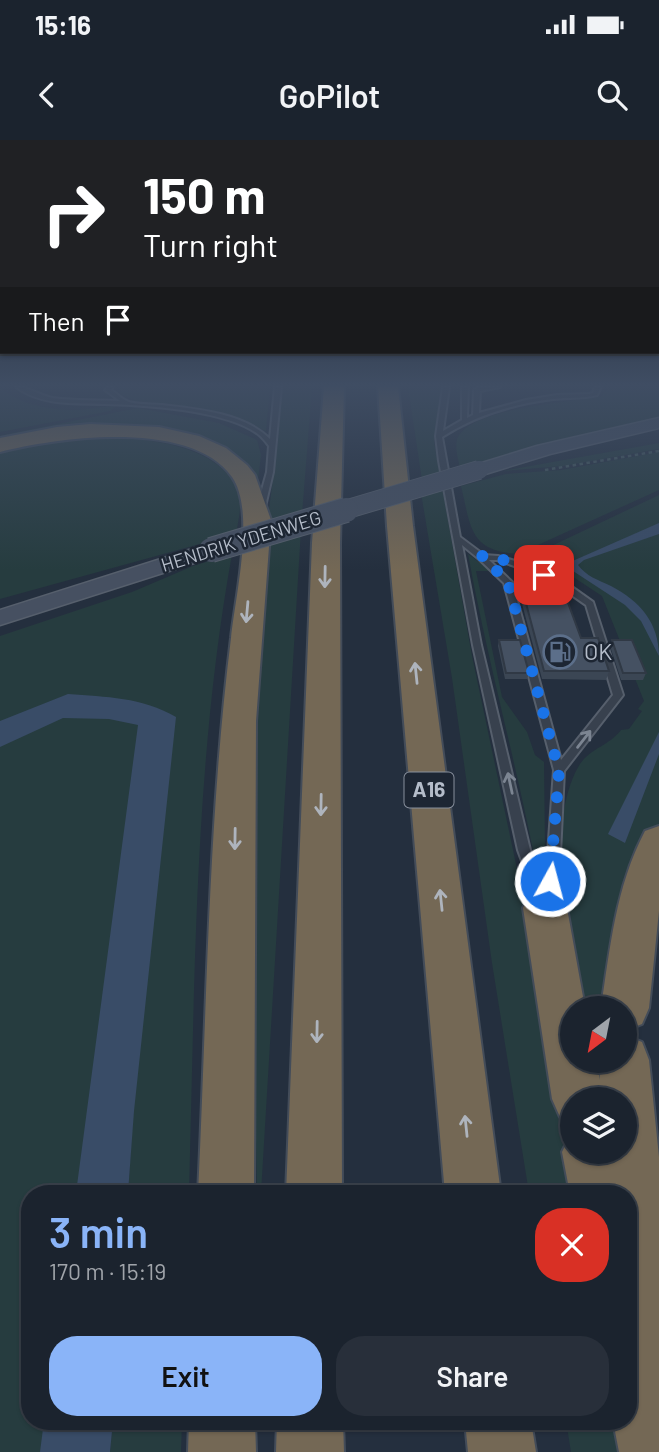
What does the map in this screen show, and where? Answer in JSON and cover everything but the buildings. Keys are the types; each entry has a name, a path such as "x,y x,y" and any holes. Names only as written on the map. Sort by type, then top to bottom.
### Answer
{"highway":[{"path":"203,448 222,456 246,479 258,520 238,721 226,1185"},
{"path":"314,1185 326,543 331,448"},
{"name":"A16","path":"393,448 472,1185"},
{"path":"626,996 636,915 659,842"},
{"path":"545,908 576,1087"},
{"path":"625,1073 636,1185"},
{"path":"592,1164 596,1185"},
{"path":"637,1195 659,1342"},
{"path":"637,1382 653,1452"},
{"path":"222,1430 222,1452"},
{"path":"310,1430 310,1452"},
{"path":"499,1430 502,1452"}],"main road":[{"name":"HENDRIK YDENWEG","path":"1,617 211,550 551,448"},
{"name":"HENDRIK YDENWEG","path":"479,470 620,448"}],"lane":[{"path":"258,520 270,472 272,448"},
{"path":"441,448 477,645 524,850 545,908"},
{"path":"458,539 482,556 508,582 559,771 554,853 545,908"},
{"path":"482,556 498,558 539,572 559,582 590,604 618,695 559,771"}],"path":[{"path":"534,471 659,451"}],"green space":[{"path":"14,448 184,448 217,464 231,478 239,496 236,534 0,599 0,452"},
{"path":"201,448 259,448 258,480 250,472"},
{"path":"277,448 307,448 302,515 267,525"},
{"path":"417,448 435,448 440,475 422,480"},
{"path":"457,448 540,448 460,468"},
{"path":"630,448 659,448 563,466 503,471"},
{"path":"659,452 659,490 518,554 490,548 481,542 471,525 461,486 506,474 561,470"},
{"path":"437,489 443,492 472,656 524,902 527,942 560,1122 560,1164 568,1164 572,1185 528,1185 492,963 452,678 421,493"},
{"path":"659,495 659,825 654,834 613,996 569,996 561,922 560,850 563,816 569,787 580,764 621,730 629,729 642,711 638,709 644,701 602,596 561,569 526,558"},
{"path":"301,529 261,1185 257,1185 250,820 264,540"},
{"path":"232,554 219,633 203,793 195,953 189,1185 129,1185 158,728 112,1185 21,1185 21,1430 81,1430 78,1452 0,1452 0,636 132,592 193,566"},
{"path":"468,554 491,571 476,571 502,697 527,732 535,755 544,762 543,852 533,850"},
{"path":"112,1430 182,1430 181,1452 110,1452"},
{"path":"567,1430 618,1430 622,1452 571,1452"}],"water":[{"path":"659,523 659,534 584,560 578,565 589,575 621,592 639,606 656,633 659,656 641,621 625,605 573,571 568,563"},
{"path":"68,694 137,702 176,717 129,1185 77,1185 138,725 109,719 63,718 0,747 0,721"},
{"path":"659,732 659,754 625,843 608,834"},
{"path":"43,1430 112,1430 110,1452 40,1452"}],"place":[{"name":"OK","path":"560,652"}],"route":[{"path":"544,575 498,558 482,556 508,582 559,771 550,881"}]}
